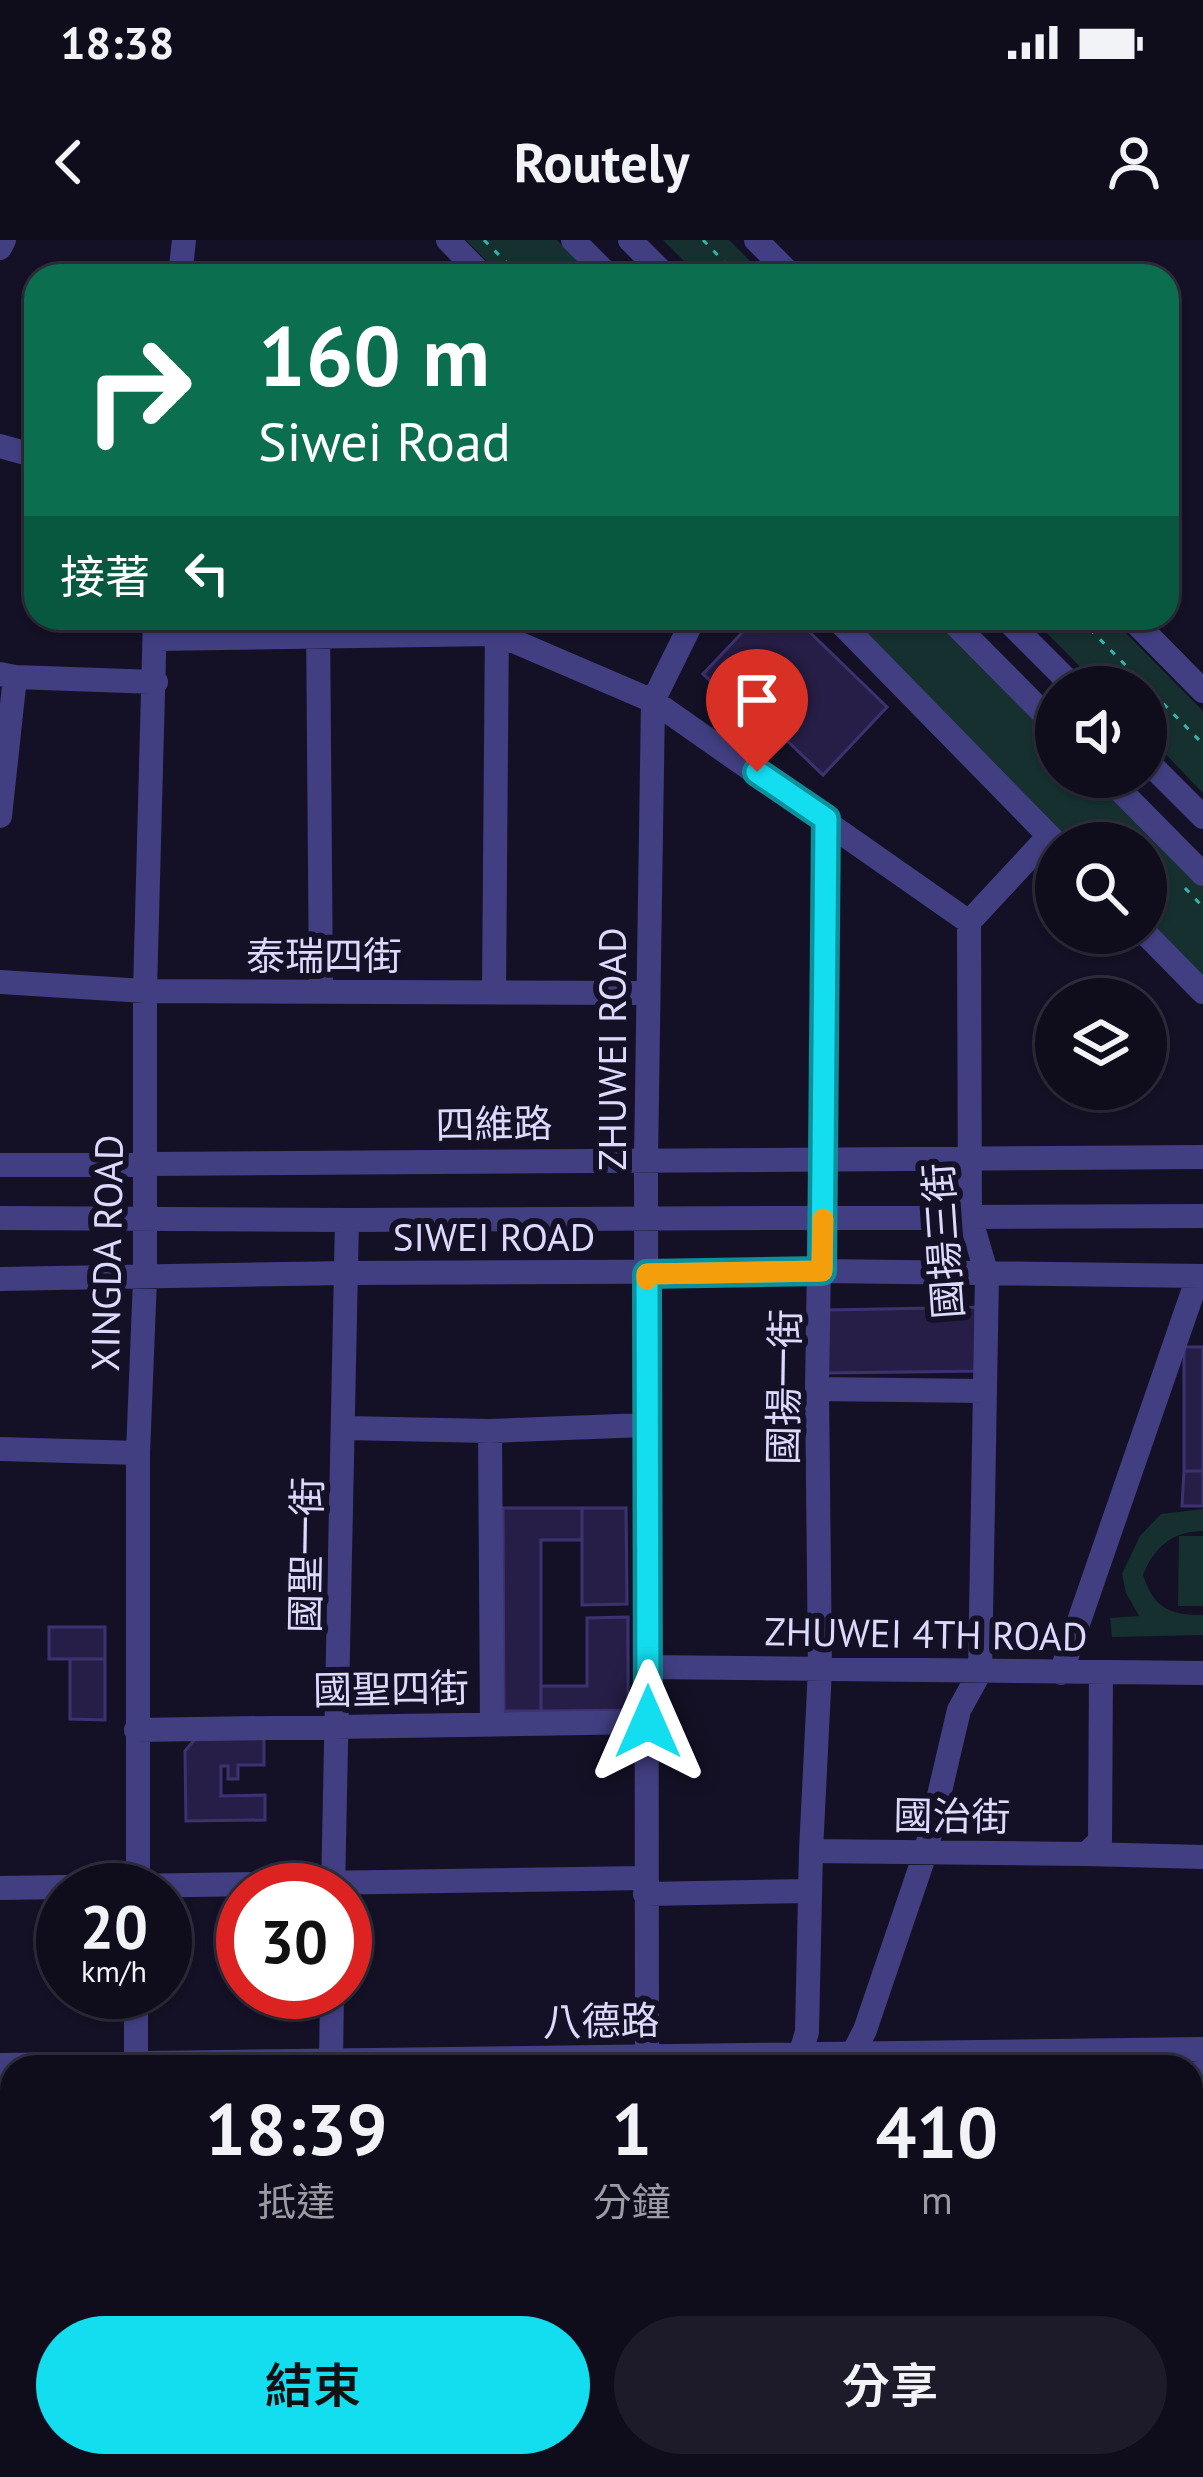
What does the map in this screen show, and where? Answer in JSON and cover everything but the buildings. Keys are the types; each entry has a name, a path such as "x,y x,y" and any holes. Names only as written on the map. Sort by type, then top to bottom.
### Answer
{"street":[{"path":"448,240 471,264"},
{"path":"573,240 597,264"},
{"path":"630,240 654,264"},
{"path":"756,240 780,264"},
{"name":"XINGDA ROAD","path":"138,1863 138,1453 156,630"},
{"path":"318,630 322,992"},
{"path":"494,992 497,630"},
{"path":"505,630 653,701 968,922 1035,857"},
{"name":"ZHUWEI ROAD","path":"647,2055 646,1159 653,701 688,630"},
{"path":"848,630 1036,822"},
{"path":"961,630 1035,705"},
{"path":"1018,630 1053,666"},
{"path":"1143,630 1203,691"},
{"path":"0,816 8,675 156,682"},
{"path":"1167,781 1203,817"},
{"path":"1128,798 1203,874"},
{"name":"國揚一街","path":"820,1669 817,1389 826,819"},
{"name":"國揚三街","path":"968,922 970,1216 987,1275 980,1672"},
{"path":"1166,954 1203,992"},
{"name":"泰瑞四街","path":"0,982 145,991 647,993"},
{"name":"四維路","path":"146,1165 1203,1157"},
{"path":"0,1165 146,1165"},
{"name":"SIWEI ROAD","path":"0,1217 1203,1216"},
{"name":"國聖一街","path":"334,1863 347,1220"},
{"name":"SIWEI ROAD","path":"0,1279 822,1271 1200,1276"},
{"path":"1060,1673 1200,1276"},
{"path":"817,1389 985,1391"},
{"path":"344,1428 490,1431 645,1426"},
{"path":"490,1431 492,1724"},
{"path":"0,1450 138,1453"},
{"name":"ZHUWEI 4TH ROAD","path":"648,1666 1203,1672"},
{"path":"801,2052 807,2032 820,1669"},
{"path":"851,2055 865,2030 926,1851 959,1709 980,1672"},
{"path":"1085,1854 1100,1841 1102,1672"},
{"name":"國聖四街","path":"136,1730 648,1722"},
{"name":"國治街","path":"812,1851 1203,1858"},
{"path":"372,1887 810,1891"},
{"path":"0,1888 36,1888"},
{"path":"136,2019 136,2055"},
{"path":"331,2055 332,2019"},
{"name":"八德路","path":"991,2055 1203,2049"},
{"name":"八德路","path":"755,2055 822,2055"}],"path":[{"path":"484,240 508,264"},
{"path":"703,240 726,264"},
{"path":"1091,630 1203,744"}],"green space":[{"path":"466,240 557,240 580,264 490,264"},
{"path":"663,240 729,240 753,264 687,264"},
{"path":"858,630 946,630 1035,716 1035,798 1118,798 1141,822 1045,822"},
{"path":"1044,630 1123,630 1158,666 1079,666"},
{"path":"1167,675 1203,711 1203,793 1167,756"},
{"path":"1167,849 1203,887 1203,982 1167,945"},
{"path":"1203,1509 1203,1531 1166,1542 1143,1575 1164,1607 1203,1615 1203,1635 1112,1637 1110,1618 1139,1616 1122,1574 1140,1536 1161,1514"},
{"path":"1179,1536 1203,1536 1203,1606 1178,1606"}],"slow traffic":[{"path":"647,1279 647,1274 822,1271 823,1219"}],"route":[{"path":"648,1722 647,1274 822,1271 826,819 757,772"}]}
